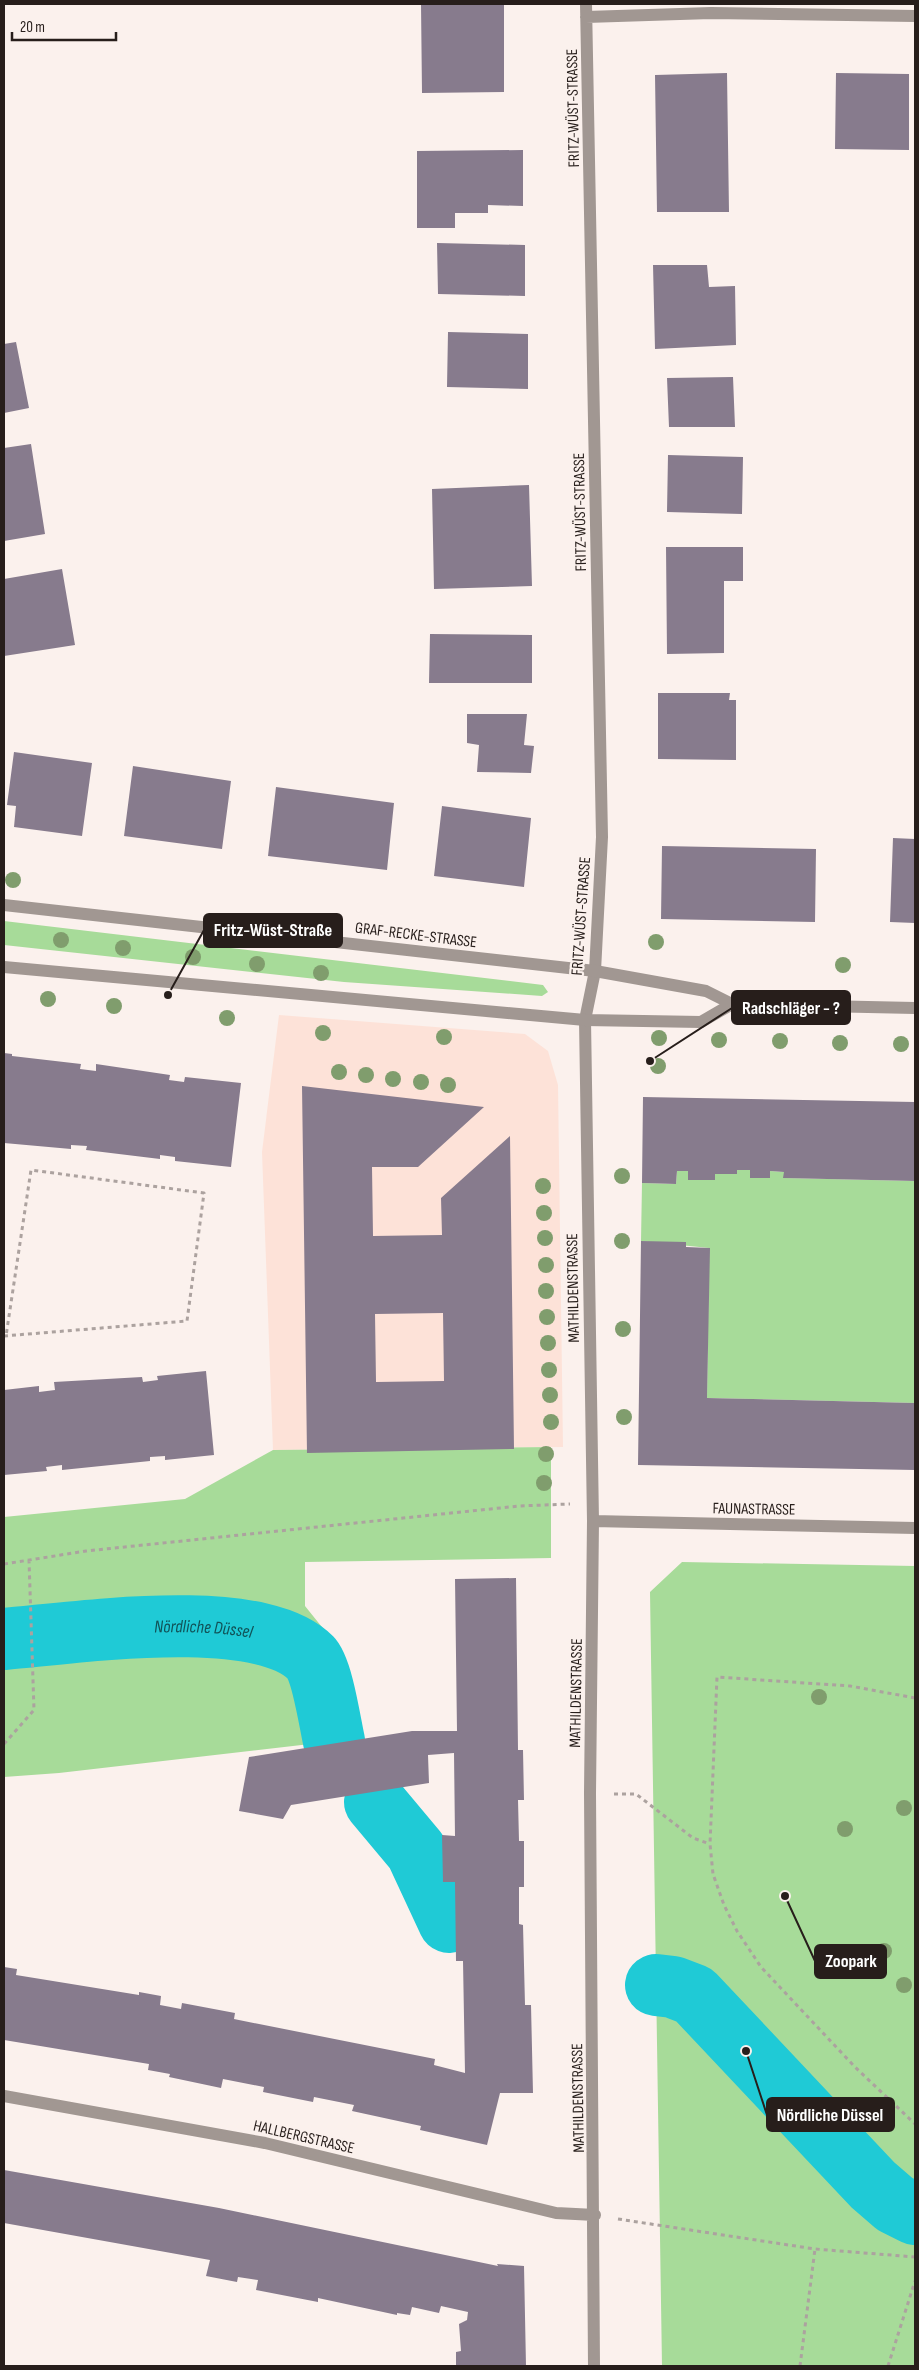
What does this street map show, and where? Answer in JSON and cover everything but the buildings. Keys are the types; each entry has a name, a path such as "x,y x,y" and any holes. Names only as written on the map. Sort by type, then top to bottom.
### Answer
{"street":[{"path":"586,10 711,8 915,16"},
{"name":"FRITZ-WÜST-STRASSE","path":"585,1020 594,971 602,837 586,10"},
{"name":"GRAF-RECKE-STRASSE","path":"4,905 594,971 706,991 732,1004 915,1008"},
{"path":"4,968 585,1020 701,1022 732,1004"},
{"name":"MATHILDENSTRASSE","path":"585,1020 592,1502 590,1793 595,2215 594,2366"},
{"name":"FAUNASTRASSE","path":"592,1521 915,1528"},
{"name":"HALLBERGSTRASSE","path":"4,2096 265,2143 556,2213 595,2215"}],"path":[{"path":"30,1170 204,1193 187,1321 5,1336 30,1170"},
{"path":"4,1564 86,1551 519,1506 592,1502"},
{"path":"4,1744 34,1710 29,1560"},
{"path":"915,1698 850,1686 717,1678 710,1844 713,1874 724,1905 737,1932 761,1967 854,2066 915,2124"},
{"path":"590,1793 636,1794 693,1838 710,1844"},
{"path":"595,2215 815,2249 915,2257"},
{"path":"800,2366 815,2249"},
{"path":"888,2366 915,2281"}],"shaded area":[{"path":"279,1015 525,1034 548,1051 558,1085 563,1447 273,1450 262,1152"}],"green space":[{"path":"4,921 543,985 548,992 542,996 344,982 4,945"},
{"path":"737,1170 750,1170 750,1178 769,1178 770,1171 784,1172 784,1178 915,1181 915,1403 707,1398 709,1248 641,1241 642,1183 676,1184 677,1171 688,1171 688,1180 715,1180 715,1174 736,1174"},
{"path":"551,1447 551,1558 305,1562 305,1606 342,1652 362,1738 59,1773 4,1777 4,1517 185,1499 273,1450"},
{"path":"682,1562 915,1566 915,2366 662,2366 650,1592"}],"waterway":[{"name":"Nördliche Düssel","path":"4,1639 119,1628 165,1626 210,1627 251,1632 286,1642 311,1658 315,1664 322,1684 334,1741"},
{"name":"Nördliche Düssel","path":"375,1802 416,1851 449,1922"},
{"name":"Nördliche Düssel","path":"656,1985 673,1987 694,1995 873,2185 895,2204 915,2214"}],"place":[{"name":"Fritz-Wüst-Straße","path":"168,995"},
{"name":"Radschläger - ?","path":"650,1061"},
{"name":"Zoopark","path":"785,1896"},
{"name":"Nördliche Düssel","path":"746,2051"}]}
